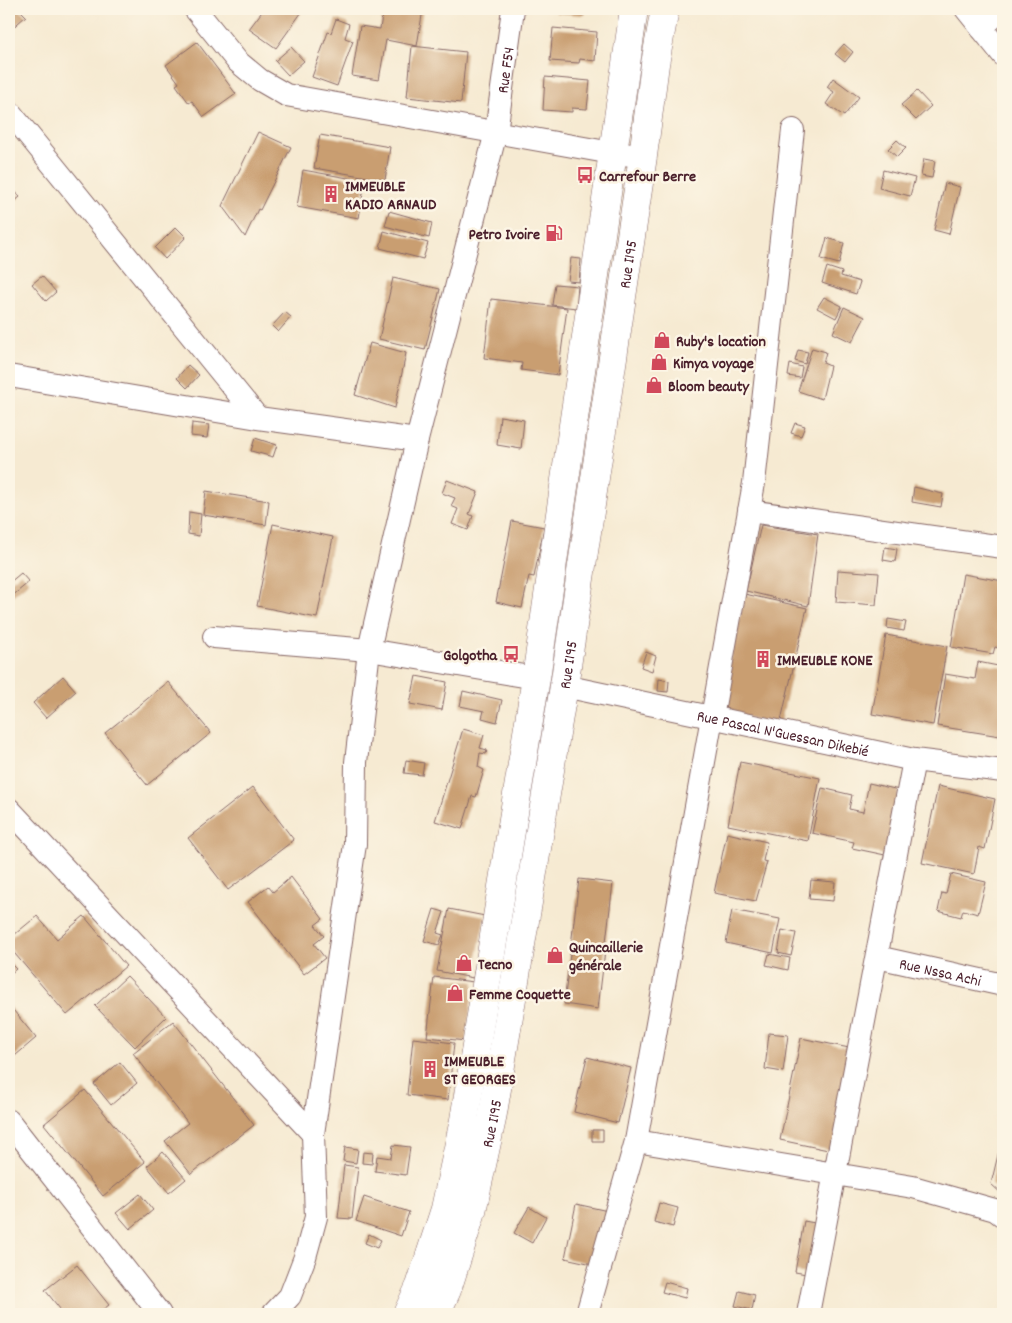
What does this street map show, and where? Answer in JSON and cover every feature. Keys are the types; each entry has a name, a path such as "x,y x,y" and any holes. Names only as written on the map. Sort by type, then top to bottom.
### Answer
{"main road":[{"name":"Rue I195","path":"407,1314 420,1286 444,1209 464,1120 536,678 634,9"},
{"name":"Rue I195","path":"436,1314 447,1290 472,1211 492,1119 564,686 655,64 665,9"}],"street":[{"path":"195,9 237,61 260,80 286,95 643,156"},
{"name":"Rue F54","path":"273,1314 290,1296 305,1257 316,1217 313,1134 355,844 356,762 369,650 417,440 496,132 513,9"},
{"path":"966,9 1003,55"},
{"path":"982,28 1003,9"},
{"path":"9,111 258,418"},
{"path":"587,1314 636,1141 754,483 793,130"},
{"path":"9,376 258,418 417,440"},
{"path":"749,511 1003,547"},
{"path":"214,637 369,650 536,678"},
{"name":"Rue Pascal N'Guessan Dikebié","path":"564,686 914,760 1003,771"},
{"path":"808,1314 914,760"},
{"path":"9,809 313,1134"},
{"name":"Rue Nssa Achi","path":"877,957 1003,985"},
{"path":"9,1121 160,1314"},
{"path":"636,1141 913,1187 995,1210 1003,1216"}],"building":[{"path":"9,9 19,9 26,16 9,31"},
{"path":"264,9 304,9 276,48 249,29"},
{"path":"383,9 423,9 417,46 386,40 379,80 352,76 360,26 380,29"},
{"path":"556,9 601,9 600,12 585,11 584,15 556,13"},
{"path":"336,19 349,24 345,38 353,41 337,86 312,77 328,32 331,33"},
{"path":"553,28 597,32 595,61 580,59 579,63 550,61"},
{"path":"197,42 236,94 204,117 192,101 189,103 176,85 179,83 166,65"},
{"path":"844,44 853,52 845,62 835,54"},
{"path":"412,46 466,52 461,103 407,97"},
{"path":"291,47 304,61 288,75 275,61"},
{"path":"545,77 590,81 587,109 572,108 572,112 543,110"},
{"path":"833,78 859,97 844,116 826,104 834,92 827,87"},
{"path":"917,91 931,106 916,120 901,105"},
{"path":"258,132 291,147 245,237 222,206"},
{"path":"320,135 390,147 385,180 314,168"},
{"path":"897,140 906,148 897,157 888,149"},
{"path":"924,159 935,161 932,178 921,176"},
{"name":"IMMEUBLE KADIO ARNAUD","path":"303,170 365,181 359,218 297,207"},
{"path":"883,170 915,178 910,196 879,188"},
{"path":"945,183 960,187 949,234 934,230"},
{"path":"13,189 20,197 9,206 9,192"},
{"path":"389,211 432,223 429,238 385,226"},
{"path":"176,227 186,237 165,259 155,248"},
{"path":"384,231 428,243 423,259 380,248"},
{"path":"827,238 844,243 839,264 821,259"},
{"path":"571,258 581,259 579,282 568,281"},
{"path":"827,267 842,272 841,276 860,282 856,294 822,283"},
{"path":"42,276 56,292 46,301 32,284"},
{"path":"393,278 440,289 425,350 379,339"},
{"path":"555,284 578,286 576,308 552,305"},
{"path":"824,297 842,306 836,318 817,308"},
{"path":"491,299 567,308 558,375 521,370 522,363 484,358"},
{"path":"844,307 865,317 852,342 833,333"},
{"path":"285,312 291,317 278,332 272,326"},
{"path":"370,343 406,353 395,408 355,395"},
{"path":"812,348 826,352 823,363 830,366 822,399 798,391"},
{"path":"798,350 808,352 805,364 795,361"},
{"path":"790,364 802,367 800,378 788,376"},
{"path":"188,365 199,375 187,388 177,378"},
{"path":"500,416 524,420 521,449 497,445"},
{"path":"192,423 209,425 207,438 191,436"},
{"path":"795,423 805,426 801,436 791,433"},
{"path":"255,438 277,445 273,457 251,451"},
{"path":"447,480 478,492 469,514 473,516 468,530 452,524 458,509 451,506 455,498 442,493"},
{"path":"914,487 943,494 941,507 912,502"},
{"path":"206,491 269,501 266,525 203,515"},
{"path":"189,512 201,514 199,536 188,534"},
{"path":"512,521 544,527 534,577 529,576 522,608 496,602"},
{"path":"273,524 333,537 317,618 257,606"},
{"path":"761,525 818,534 808,606 746,591"},
{"path":"885,547 897,549 895,562 883,560"},
{"path":"838,570 879,573 876,605 836,602"},
{"path":"21,573 29,582 11,597 9,594 9,583"},
{"path":"963,574 1003,581 1003,649 995,647 993,654 951,647"},
{"name":"IMMEUBLE KONE","path":"745,594 807,608 780,725 718,710"},
{"path":"888,619 906,622 904,631 887,628"},
{"path":"886,635 947,646 933,725 872,714"},
{"path":"646,652 656,656 652,671 641,667"},
{"path":"978,662 1003,667 1003,717 1000,736 937,726 945,674 975,679"},
{"path":"63,676 76,691 46,718 33,703"},
{"path":"416,676 447,682 442,710 410,704"},
{"path":"659,679 669,681 668,692 658,691"},
{"path":"168,682 211,733 147,785 105,733"},
{"path":"463,691 502,700 497,722 482,718 484,711 460,706"},
{"path":"463,729 484,735 480,748 487,750 486,754 480,753 478,767 484,770 476,797 472,796 462,829 435,821"},
{"path":"406,760 424,763 422,775 404,773"},
{"path":"740,762 820,778 808,841 728,825"},
{"path":"869,783 899,790 885,855 852,848 854,842 812,833 822,788 852,795 849,809 863,812"},
{"path":"938,786 995,799 985,849 979,847 974,874 922,863"},
{"path":"253,787 294,840 228,890 188,838"},
{"path":"727,833 767,842 763,861 767,862 756,901 714,893"},
{"path":"951,874 986,882 978,914 963,910 961,917 938,911 942,893 946,894"},
{"path":"291,877 323,919 315,925 324,936 314,944 325,958 304,974 248,902 268,886 273,892"},
{"path":"579,879 613,883 598,1009 564,1004"},
{"path":"811,880 835,882 833,901 809,899"},
{"path":"434,909 444,912 437,933 443,935 439,945 424,941"},
{"path":"449,909 485,916 473,978 437,971"},
{"path":"732,910 780,919 773,953 726,943"},
{"path":"37,916 57,939 84,916 126,966 67,1015 9,947 9,939"},
{"path":"782,930 796,933 791,956 778,953"},
{"path":"769,954 790,958 788,970 766,965"},
{"path":"9,962 16,969 9,975"},
{"path":"127,976 166,1017 135,1047 95,1006"},
{"path":"434,977 474,982 466,1041 427,1037"},
{"path":"9,1005 36,1038 9,1061"},
{"path":"173,1021 254,1125 191,1174 165,1141 188,1123 133,1053"},
{"path":"769,1033 788,1035 783,1072 765,1069"},
{"name":"IMMEUBLE ST GEORGES","path":"413,1038 454,1043 448,1100 407,1095"},
{"path":"801,1038 854,1049 833,1151 780,1140"},
{"path":"587,1057 631,1068 618,1123 574,1112"},
{"path":"120,1062 137,1083 111,1105 94,1084"},
{"path":"85,1090 145,1162 103,1196 44,1124"},
{"path":"592,1130 603,1130 603,1141 592,1141"},
{"path":"1003,1134 1003,1195 991,1184"},
{"path":"393,1145 410,1147 406,1175 375,1171 377,1156 391,1158"},
{"path":"345,1147 358,1149 356,1163 343,1161"},
{"path":"163,1152 186,1179 169,1193 147,1166"},
{"path":"363,1152 373,1153 372,1164 362,1163"},
{"path":"344,1165 358,1167 352,1219 338,1218"},
{"path":"140,1194 153,1210 130,1229 116,1213"},
{"path":"364,1197 409,1212 401,1236 356,1221"},
{"path":"659,1203 678,1208 673,1227 654,1222"},
{"path":"576,1204 608,1211 597,1265 565,1258"},
{"path":"529,1207 546,1217 532,1243 514,1233"},
{"path":"804,1221 820,1224 812,1275 795,1272"},
{"path":"369,1234 381,1240 377,1248 365,1243"},
{"path":"77,1265 109,1305 97,1314 64,1314 45,1290"},
{"path":"665,1282 687,1288 685,1298 662,1292"},
{"path":"739,1291 755,1295 752,1310 735,1306"}],"place":[{"name":"Carrefour Berre","path":"585,175"},
{"name":"IMMEUBLE KADIO ARNAUD","path":"331,194"},
{"name":"Petro Ivoire","path":"554,233"},
{"name":"Ruby's location","path":"662,340"},
{"name":"Kimya voyage","path":"659,362"},
{"name":"Bloom beauty","path":"654,385"},
{"name":"Golgotha","path":"511,654"},
{"name":"IMMEUBLE KONE","path":"763,659"},
{"name":"Quincaillerie générale","path":"555,955"},
{"name":"Tecno","path":"464,963"},
{"name":"Femme Coquette","path":"455,993"},
{"name":"IMMEUBLE ST GEORGES","path":"430,1069"}]}
